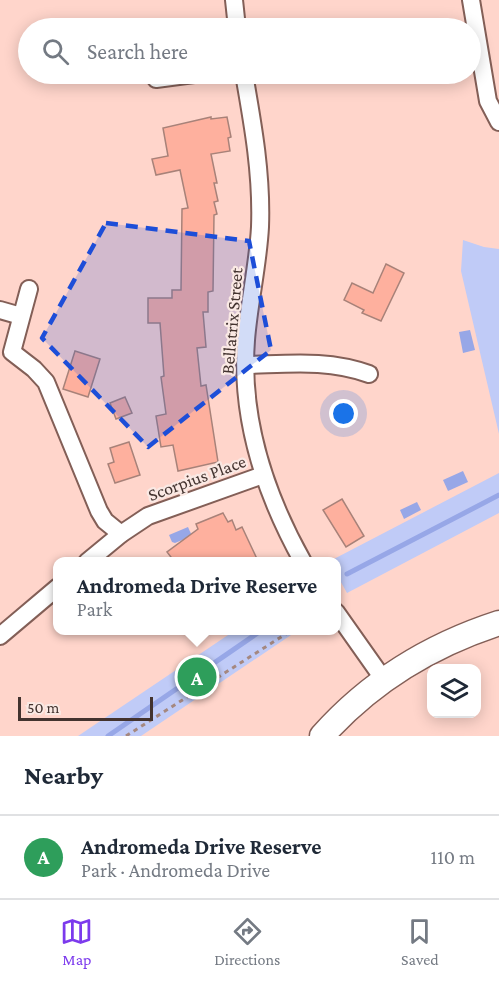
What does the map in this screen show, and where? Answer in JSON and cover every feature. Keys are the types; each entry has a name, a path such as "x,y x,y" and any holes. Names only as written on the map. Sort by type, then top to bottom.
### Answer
{"street":[{"path":"234,0 236,18"},
{"path":"471,0 474,18"},
{"path":"481,59 488,101 499,122"},
{"name":"Bellatrix Street","path":"246,84 258,160 260,209 258,251 246,342 248,410 263,475 284,525 301,557"},
{"path":"29,290 12,352 34,369 46,382 99,511 105,521 121,534"},
{"path":"0,310 21,316"},
{"path":"246,365 328,363 350,367 369,374"},
{"name":"Scorpius Place","path":"92,557 121,534 155,513 263,475"},
{"path":"0,636 53,590"},
{"path":"341,619 384,680"},
{"path":"322,736 384,680 431,651 499,622"}],"path":[{"path":"126,736 284,635"}],"highlighted area":[{"path":"106,223 249,241 271,350 148,447 42,338"}],"shaded area":[{"path":"463,240 499,249 499,434 461,271"},
{"path":"470,330 475,350 463,353 459,332"},
{"path":"463,471 468,482 448,491 443,480"},
{"path":"499,473 499,513 347,593 341,582 341,557 338,557"},
{"path":"417,502 421,510 404,519 400,510"},
{"path":"188,527 192,536 175,543 172,542 169,535"},
{"path":"228,635 291,635 141,736 78,736"}],"building":[{"path":"211,117 211,119 227,117 231,137 228,138 230,151 211,154 218,201 214,202 217,214 214,215 213,291 208,292 208,312 203,312 206,347 197,348 201,386 206,385 218,462 178,471 173,445 161,447 156,416 166,414 161,377 164,376 160,323 148,323 148,298 172,298 172,290 181,290 182,209 188,208 180,170 156,175 152,159 168,156 163,128"},
{"path":"386,264 404,273 381,321 362,313 364,310 344,300 352,283 373,293"},
{"path":"75,351 100,359 88,397 63,389"},
{"path":"125,397 132,413 116,419 110,403"},
{"path":"129,442 140,475 115,483 108,464 114,462 110,448"},
{"path":"342,499 364,536 346,547 323,510"},
{"path":"223,513 228,522 232,520 236,530 242,527 256,557 171,557 167,552 198,529 196,524"}],"waterway":[{"path":"347,574 499,495"},
{"path":"108,736 255,635"}],"place":[{"name":"Andromeda Drive Reserve","path":"197,677"}]}
